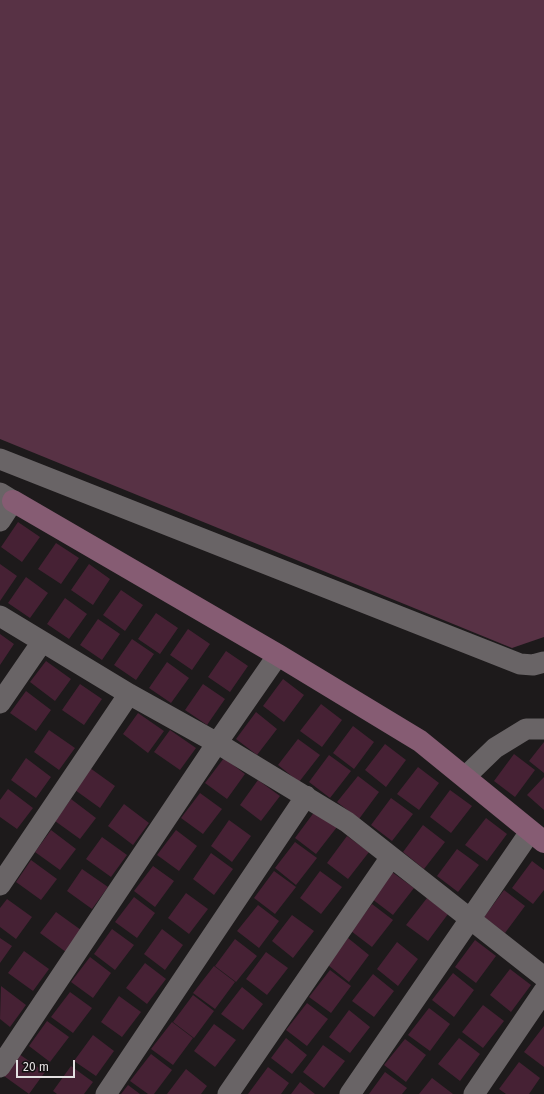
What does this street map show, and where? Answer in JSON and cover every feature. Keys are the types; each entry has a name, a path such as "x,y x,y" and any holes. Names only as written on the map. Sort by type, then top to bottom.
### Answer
{"street":[{"path":"0,459 520,664 533,665 544,662"},
{"path":"0,521 7,497 278,655 420,741 537,837 470,918 350,1094"},
{"path":"0,616 129,694 217,743 347,822 544,977"},
{"path":"0,703 42,642"},
{"path":"0,1067 217,743 278,655"},
{"path":"0,885 129,694"},
{"path":"465,777 495,748 526,729 544,729"},
{"path":"106,1094 306,796"},
{"path":"228,1094 391,857"},
{"path":"474,1094 544,991"}],"shaded area":[{"path":"0,0 544,0 544,637 512,648 0,439"}],"building":[{"path":"18,522 40,537 22,562 1,547"},
{"path":"56,543 79,558 61,584 38,569"},
{"path":"0,564 17,576 0,601"},
{"path":"89,564 110,579 93,605 71,590"},
{"path":"26,577 48,593 30,618 8,603"},
{"path":"121,590 143,605 125,631 103,615"},
{"path":"65,598 87,614 69,639 47,624"},
{"path":"156,613 178,628 160,654 138,639"},
{"path":"98,619 120,634 102,660 80,645"},
{"path":"188,629 210,644 192,670 170,655"},
{"path":"0,634 14,644 0,665"},
{"path":"132,639 154,654 136,680 114,665"},
{"path":"226,651 248,666 230,692 208,677"},
{"path":"46,661 71,679 55,701 30,682"},
{"path":"167,662 189,678 171,703 149,688"},
{"path":"283,679 304,695 284,722 263,706"},
{"path":"80,684 102,699 84,725 62,710"},
{"path":"203,684 225,699 207,725 185,710"},
{"path":"26,691 51,710 36,731 10,713"},
{"path":"321,704 342,720 322,747 300,731"},
{"path":"256,712 277,729 257,755 236,739"},
{"path":"138,713 164,731 148,753 123,734"},
{"path":"353,726 374,742 354,769 333,753"},
{"path":"49,730 75,748 59,770 34,752"},
{"path":"170,730 196,748 180,770 154,752"},
{"path":"298,739 320,755 299,782 278,765"},
{"path":"544,742 544,773 529,761"},
{"path":"385,744 406,760 386,787 365,770"},
{"path":"514,754 535,770 515,797 494,781"},
{"path":"329,755 351,771 330,798 309,782"},
{"path":"26,758 51,777 36,798 11,780"},
{"path":"224,758 245,774 227,799 205,783"},
{"path":"418,767 439,783 419,810 397,794"},
{"path":"90,768 115,786 100,808 75,790"},
{"path":"358,776 379,792 359,819 337,802"},
{"path":"544,777 544,810 527,795"},
{"path":"258,780 280,796 261,821 240,805"},
{"path":"8,789 33,808 17,829 0,817 0,800"},
{"path":"450,790 472,806 451,833 430,817"},
{"path":"200,793 222,809 203,834 181,818"},
{"path":"391,798 413,814 392,841 371,825"},
{"path":"71,799 96,818 80,839 55,821"},
{"path":"124,804 149,823 133,845 108,826"},
{"path":"315,811 337,827 316,854 295,838"},
{"path":"486,818 507,834 487,861 465,845"},
{"path":"229,820 251,836 232,862 211,846"},
{"path":"423,825 445,842 424,869 403,852"},
{"path":"51,830 76,849 60,870 35,852"},
{"path":"176,830 197,846 179,871 157,855"},
{"path":"347,836 369,852 348,879 327,863"},
{"path":"102,837 127,855 111,877 86,859"},
{"path":"295,842 317,858 296,885 275,868"},
{"path":"457,849 479,865 458,892 437,876"},
{"path":"211,853 233,869 214,895 193,879"},
{"path":"31,860 57,879 41,900 16,882"},
{"path":"532,861 544,870 544,890 533,904 512,888"},
{"path":"153,866 174,881 155,907 134,891"},
{"path":"82,869 108,887 92,909 67,891"},
{"path":"274,871 296,887 275,914 254,898"},
{"path":"320,871 342,887 321,914 300,898"},
{"path":"392,872 414,888 393,915 372,899"},
{"path":"504,890 525,906 505,933 484,917"},
{"path":"186,893 208,909 189,934 168,918"},
{"path":"134,897 155,913 137,938 115,922"},
{"path":"427,898 448,914 428,941 406,925"},
{"path":"7,899 32,917 16,939 0,927 0,908"},
{"path":"372,904 393,920 372,947 351,931"},
{"path":"258,905 279,921 259,948 237,931"},
{"path":"56,912 81,930 66,952 40,933"},
{"path":"292,915 314,931 293,958 272,941"},
{"path":"112,929 134,945 115,970 94,954"},
{"path":"162,929 183,945 165,970 144,954"},
{"path":"0,938 12,946 0,963"},
{"path":"348,938 369,955 349,982 328,965"},
{"path":"235,939 257,956 236,982 215,966"},
{"path":"475,940 496,956 476,983 455,967"},
{"path":"397,942 418,959 398,986 377,969"},
{"path":"24,951 49,969 33,991 8,973"},
{"path":"266,952 288,968 267,995 246,979"},
{"path":"90,957 111,973 93,998 71,982"},
{"path":"145,963 166,979 147,1004 126,988"},
{"path":"214,966 235,982 215,1009 193,993"},
{"path":"510,969 531,985 511,1012 490,995"},
{"path":"330,970 351,986 331,1013 309,997"},
{"path":"453,973 474,990 454,1017 432,1000"},
{"path":"373,974 394,991 374,1017 352,1001"},
{"path":"1,986 26,1005 10,1027 0,1019"},
{"path":"242,987 263,1004 243,1030 221,1014"},
{"path":"70,992 92,1008 73,1033 51,1017"},
{"path":"193,995 214,1011 194,1038 173,1022"},
{"path":"119,996 141,1012 122,1037 101,1022"},
{"path":"307,1003 328,1019 307,1046 286,1030"},
{"path":"483,1005 504,1021 483,1048 462,1032"},
{"path":"429,1008 450,1024 430,1051 408,1035"},
{"path":"349,1010 370,1027 350,1053 329,1037"},
{"path":"47,1021 69,1037 50,1062 29,1046"},
{"path":"172,1022 193,1038 173,1065 151,1049"},
{"path":"214,1024 236,1040 215,1067 194,1051"},
{"path":"544,1026 544,1067 524,1052"},
{"path":"93,1035 114,1051 96,1076 74,1061"},
{"path":"286,1038 307,1055 292,1074 271,1058"},
{"path":"459,1038 480,1054 460,1081 438,1064"},
{"path":"405,1039 426,1055 406,1082 384,1065"},
{"path":"323,1045 345,1061 324,1088 303,1072"},
{"path":"19,1054 45,1072 29,1094 4,1076"},
{"path":"151,1054 172,1070 154,1094 148,1094 130,1081"},
{"path":"519,1062 540,1078 529,1094 506,1094 499,1089"},
{"path":"71,1066 93,1082 84,1094 57,1094 53,1091"},
{"path":"268,1067 289,1083 281,1094 248,1094"},
{"path":"186,1069 207,1086 201,1094 167,1094"},
{"path":"385,1072 407,1088 402,1094 369,1094"},
{"path":"432,1078 453,1094 419,1094"},
{"path":"300,1082 315,1094 291,1094"},
{"path":"128,1085 140,1094 121,1094"}]}
